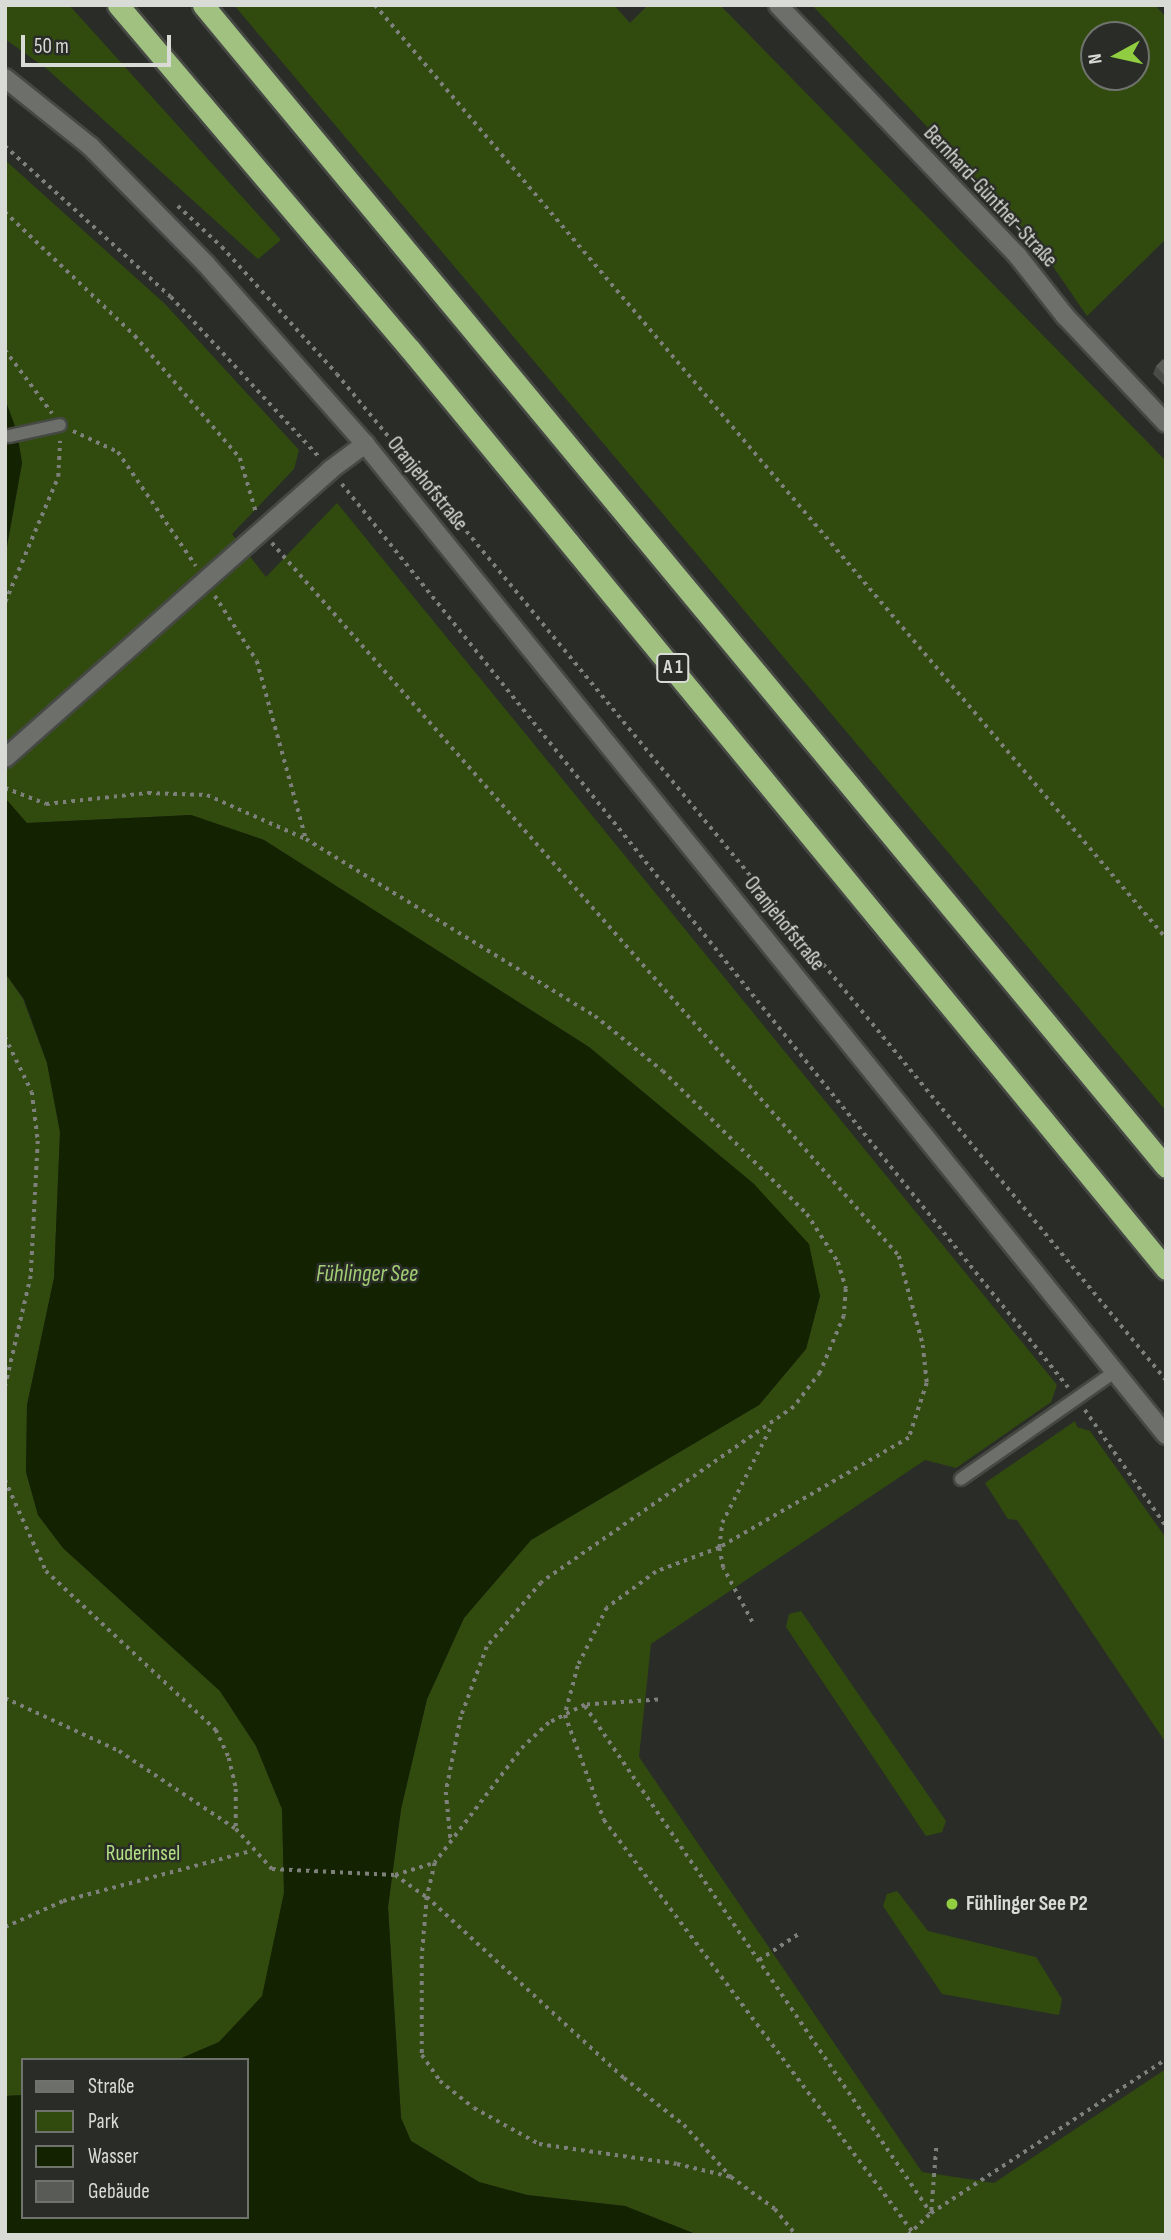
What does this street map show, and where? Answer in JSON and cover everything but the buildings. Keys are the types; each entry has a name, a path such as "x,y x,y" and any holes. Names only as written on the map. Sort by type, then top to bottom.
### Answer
{"highway":[{"name":"A 1","path":"118,5 409,348 1166,1269"},
{"path":"203,5 1166,1167"},
{"path":"209,5 230,35"}],"street":[{"name":"Bernhard-Günther-Straße","path":"778,5 1017,255 1066,316 1166,423"},
{"name":"Oranjehofstraße","path":"5,78 90,146 205,263 365,444 1117,1370 1166,1436"},
{"name":"Oranjehofstraße","path":"12,752 206,583 330,470 365,444"}],"lane":[{"path":"9,436 60,425"},
{"path":"961,1479 1117,1370"}],"path":[{"path":"375,5 1166,938"},
{"path":"5,146 171,297 330,470 1076,1397 1166,1526"},
{"path":"171,200 222,247 337,374 1166,1380"},
{"path":"5,212 135,336 240,458 262,532 899,1256 923,1345 927,1383 909,1438 719,1548 656,1572 607,1608 578,1666 565,1715 604,1820 912,2233 931,2213 1166,2059"},
{"path":"5,349 60,425 118,452 257,661 306,839"},
{"path":"5,602 58,477 60,425"},
{"path":"5,788 46,804 148,793 207,795 306,839 594,1016 663,1071 807,1214 838,1262 846,1289 844,1316 820,1373 794,1407 772,1425 541,1583 487,1647 461,1717 446,1792 451,1843"},
{"path":"5,1037 32,1092 38,1141 31,1276 5,1388"},
{"path":"752,1622 723,1568 719,1548 722,1523 772,1425"},
{"path":"5,1480 46,1571 216,1730 236,1789 236,1829"},
{"path":"5,1698 119,1751 236,1829 251,1851 272,1869 395,1875 435,1863"},
{"path":"658,1700 585,1705 565,1715 524,1746 435,1863 427,1897 420,2030 422,2055 440,2081 474,2108 539,2144 677,2164 731,2177"},
{"path":"585,1705 931,2213"},
{"path":"5,1927 63,1901 251,1851"},
{"path":"395,1875 427,1897 528,1994 684,2125 731,2177 775,2209 796,2235"},
{"path":"759,1960 800,1933"},
{"path":"931,2213 936,2147"}],"green space":[{"path":"5,5 69,5 281,240 258,259 47,69 5,39"},
{"path":"234,5 614,5 630,23 648,5 720,5 1166,461 1166,1111"},
{"path":"812,5 1155,5 1166,17 1166,239 1087,316 1037,243"},
{"path":"5,160 165,304 299,450 294,469 232,534 266,577 337,503 1057,1385 1051,1402 956,1468 925,1460 651,1644 639,1757 922,2172 994,2183 1166,2069 1166,2235 698,2235 625,2206 527,2195 479,2182 411,2141 401,2118 388,1907 401,1809 427,1699 464,1618 531,1540 759,1405 806,1349 820,1296 754,1184 589,1047 264,840 191,815 26,823 5,798 5,557 22,463 17,432 5,399"},
{"name":"Ruderinsel","path":"5,973 23,999 47,1063 60,1132 54,1278 27,1405 26,1472 38,1515 63,1548 220,1691 256,1746 282,1809 284,1893 263,1996 219,2042 182,2058 21,2058 21,2095 5,2096"},
{"path":"1075,1421 1077,1427 1090,1431 1166,1538 1166,1743 1017,1520 1008,1519 985,1483"},
{"path":"801,1611 946,1821 942,1832 926,1836 786,1627 789,1614"},
{"path":"897,1891 928,1931 1036,1957 1062,1999 1059,2015 942,1994 883,1906 887,1894"}],"water":[{"path":"5,399 17,432 22,463 5,557"},
{"name":"Fühlinger See","path":"5,798 27,823 191,815 264,840 589,1047 754,1184 809,1244 820,1296 806,1349 759,1405 531,1540 464,1618 427,1699 401,1809 388,1907 401,2118 411,2141 479,2182 527,2195 625,2206 698,2235 5,2235 5,2096 21,2095 21,2219 248,2219 248,2058 182,2058 219,2042 262,1996 284,1893 282,1809 256,1746 220,1691 63,1548 38,1515 26,1472 27,1405 54,1278 60,1132 47,1063 24,999 5,973"}],"place":[{"name":"Fühlinger See P2","path":"952,1904"}]}
